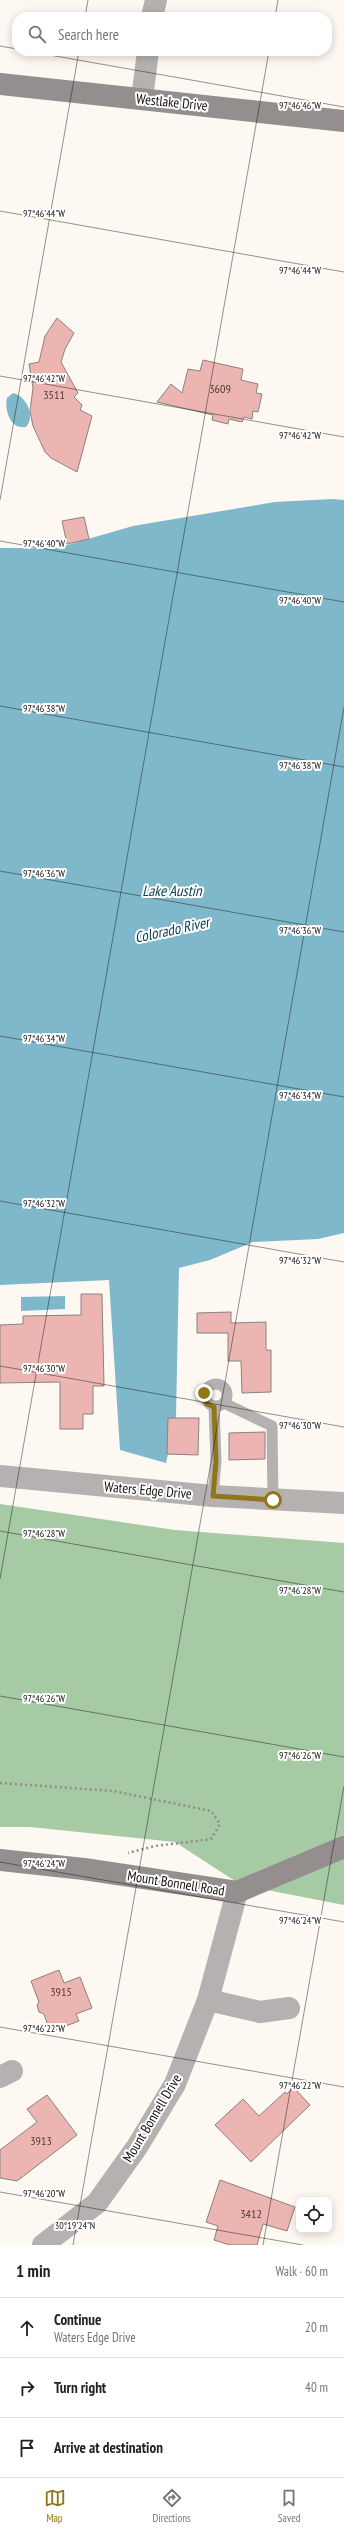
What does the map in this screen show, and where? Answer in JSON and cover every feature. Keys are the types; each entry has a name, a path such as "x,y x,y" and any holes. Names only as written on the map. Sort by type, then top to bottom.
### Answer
{"street":[{"path":"153,12 156,0"},
{"path":"142,99 147,56"},
{"name":"Westlake Drive","path":"0,84 344,121"},
{"name":"Waters Edge Drive","path":"0,1476 213,1496 344,1503"},
{"name":"Mount Bonnell Road","path":"0,1860 77,1868 237,1892 344,1847"},
{"name":"Mount Bonnell Drive","path":"43,2245 97,2204 137,2147 175,2084 208,2000 237,1892"},
{"path":"208,2000 260,2012 289,2008"}],"lane":[{"path":"213,1496 219,1405 272,1426 273,1500"}],"path":[{"path":"0,1783 113,1792 211,1811 220,1824 211,1839 155,1846 121,1855"}],"green space":[{"path":"0,1504 175,1530 344,1543 344,1905 241,1885 175,1842 30,1827 0,1827"}],"water":[{"path":"13,393 22,398 30,412 29,423 26,427 16,426 8,414 6,403 7,398"},
{"name":"Lake Austin","path":"333,499 344,500 344,1233 318,1239 253,1242 210,1260 179,1268 176,1417 166,1463 120,1450 109,1280 0,1285 0,548 57,548 133,526 275,502"},
{"path":"65,1296 65,1309 21,1311 21,1297"}],"building":[{"path":"57,318 74,333 65,349 61,362 78,393 74,397 82,405 80,410 92,416 77,472 51,458 45,452 33,426 30,411 33,388 29,364 39,362 45,336"},
{"path":"203,360 243,369 241,380 258,384 256,393 262,394 258,412 253,411 252,419 244,417 242,422 229,419 228,424 212,420 213,415 157,402 171,384 182,393 188,369 200,371"},
{"path":"84,517 89,539 67,544 62,521"},
{"path":"81,1294 102,1294 104,1386 93,1386 93,1414 83,1414 83,1429 60,1429 60,1382 0,1383 0,1325 23,1324 23,1316 81,1315"},
{"path":"231,1312 231,1323 266,1322 266,1350 271,1350 271,1392 242,1393 241,1361 228,1361 228,1333 197,1333 197,1313"},
{"path":"168,1418 199,1418 198,1455 167,1454"},
{"path":"265,1432 265,1459 229,1460 229,1433"},
{"path":"59,1970 64,1983 80,1977 92,2008 76,2014 79,2021 50,2032 44,2014 39,2012 37,2005 39,2002 31,1981"},
{"path":"293,2087 310,2105 251,2162 215,2125 243,2099 259,2116 285,2092 287,2094"},
{"path":"47,2095 77,2135 17,2181 0,2178 0,2150 37,2122 27,2109"},
{"path":"220,2180 295,2207 287,2231 263,2224 257,2245 230,2245 214,2240 218,2226 206,2222"}],"route":[{"path":"204,1393 207,1404 214,1407 216,1461 213,1496 273,1500"}],"water label":[{"name":"Colorado River","path":"172,930"}]}
